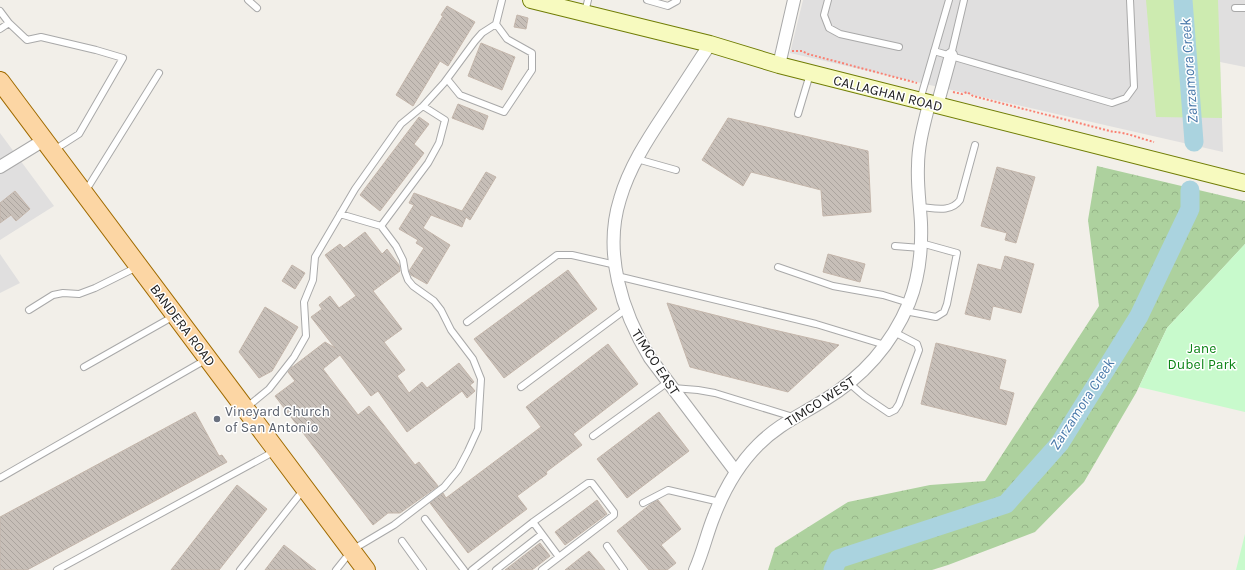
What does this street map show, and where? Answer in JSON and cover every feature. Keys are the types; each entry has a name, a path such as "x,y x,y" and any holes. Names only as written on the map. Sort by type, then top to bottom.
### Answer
{"main road":[{"name":"CALLAGHAN ROAD","path":"537,1 586,7 779,65 1245,183"},
{"name":"BANDERA ROAD","path":"1,85 49,145 366,570"}],"street":[{"path":"779,65 794,0"},
{"name":"TIMCO EAST","path":"710,44 642,149 625,183 619,201 614,240 617,270 626,309 639,340 650,358 736,472"},
{"name":"TIMCO WEST","path":"695,570 720,502 736,472 745,459 772,432 794,417 822,402 862,373 894,332 907,307 916,281 921,246 918,152 929,104 951,55"},
{"path":"0,167 49,145"}],"lane":[{"path":"248,0 257,8"},
{"path":"245,408 269,389 294,357 306,336 304,302 313,280 315,257 355,189 401,124 423,106 447,79 482,33 496,24 502,0"},
{"path":"647,0 668,6 677,2 677,0"},
{"path":"828,0 824,15 829,28 840,34 899,47"},
{"path":"929,104 934,51 949,0"},
{"path":"951,55 964,0"},
{"path":"934,51 1112,103 1126,98 1134,87 1130,0"},
{"path":"1235,8 1245,8"},
{"path":"0,11 9,23 27,40 41,37 123,58 79,134 49,145"},
{"path":"0,29 9,23"},
{"path":"447,79 460,95 504,112 532,70 532,54 507,39 496,24"},
{"path":"84,193 159,73"},
{"path":"798,114 810,73"},
{"path":"381,226 428,162 439,143 445,120 423,106"},
{"path":"920,207 951,208 957,204 960,200 975,145"},
{"path":"637,159 676,170"},
{"path":"336,570 352,550 394,525 444,487 458,470 478,429 481,379 473,359 452,330 441,310 434,301 408,280 403,260 396,246 381,226 340,214"},
{"path":"778,268 833,286 883,294 907,307 936,317 944,312 947,304 957,253 921,246 895,246"},
{"path":"467,322 557,255 572,254 617,270 816,324 885,345"},
{"path":"29,310 53,295 63,293 79,294 94,289 139,266"},
{"path":"521,387 626,309"},
{"path":"84,368 176,315"},
{"path":"849,383 864,396 889,413 895,410 899,404 919,350 917,344 894,332"},
{"path":"0,478 208,358"},
{"path":"593,436 670,385 715,393 794,417"},
{"path":"57,570 277,450"},
{"path":"472,570 533,522 588,483 594,485 614,512 614,515 542,570"},
{"path":"240,570 305,488"},
{"path":"642,503 668,490 720,502"},
{"path":"425,519 464,570"},
{"path":"533,522 559,557"},
{"path":"496,570 542,534"},
{"path":"402,541 423,570"},
{"path":"607,546 624,570"}],"path":[{"path":"794,51 803,52 920,84"},
{"path":"952,92 962,94 967,92 973,96 1114,132 1125,133 1130,136 1154,142"}],"shaded area":[{"path":"803,0 1245,0 1245,67 1220,62 1223,152 790,53"},
{"path":"0,133 54,206 0,240"},
{"path":"0,254 20,283 0,293"}],"green space":[{"path":"1146,0 1218,0 1222,118 1156,117"},
{"path":"1097,166 1245,201 1245,244 1167,328 1136,393 1084,482 1035,532 932,570 768,570 775,548 848,502 930,485 985,481 1099,306 1088,220"},
{"name":"Jane Dubel Park","path":"1245,244 1245,412 1139,387 1167,328"},
{"path":"1245,534 1245,570 1236,570"}],"building":[{"path":"447,6 475,22 448,66 440,61 413,106 396,95 443,16 441,15"},
{"path":"517,15 528,18 526,29 514,27"},
{"path":"481,43 515,57 502,90 468,76"},
{"path":"458,104 488,116 483,130 452,118"},
{"path":"419,117 429,124 414,144 424,153 380,211 360,195"},
{"path":"728,118 868,151 871,212 823,216 821,190 751,172 743,186 702,160"},
{"path":"997,167 1035,177 1016,243 1005,240 1007,233 981,226"},
{"path":"486,172 496,177 470,220 466,217 462,227 431,215 423,228 450,245 427,284 411,275 409,271 424,248 416,243 418,240 399,229 414,205 409,203 414,193 462,211"},
{"path":"15,191 30,209 16,221 11,215 0,223 0,203"},
{"path":"365,232 382,254 387,249 399,265 400,271 373,291 402,329 384,342 405,370 397,376 409,393 422,382 427,388 459,363 474,382 470,385 475,391 467,398 462,391 407,432 378,391 371,396 340,355 323,369 358,415 369,406 415,465 419,462 438,486 400,513 388,513 373,525 275,396 295,381 288,372 291,368 325,342 335,348 311,317 322,309 319,305 330,296 339,308 356,296 325,255 340,244 344,248"},
{"path":"828,254 865,264 860,282 823,272"},
{"path":"1005,256 1034,264 1021,313 993,306 990,320 965,314 978,264 1001,270"},
{"path":"292,265 305,273 295,289 282,281"},
{"path":"568,270 597,309 504,378 474,339"},
{"path":"667,303 839,345 788,392 690,367"},
{"path":"265,307 298,327 272,371 259,378 239,352"},
{"path":"936,343 1006,360 999,389 1014,393 1006,425 921,404"},
{"path":"608,344 638,384 573,434 582,445 546,472 547,474 517,496 527,509 468,553 430,503 443,493 446,498 541,427 526,407"},
{"path":"195,412 219,456 222,455 227,462 27,570 0,570 0,517"},
{"path":"659,412 689,451 627,498 597,459"},
{"path":"237,485 267,509 219,570 171,570"},
{"path":"597,500 607,514 565,545 555,532"},
{"path":"658,500 681,529 661,545 676,563 667,570 649,570 617,531 652,503"},
{"path":"540,543 550,556 532,570 505,570"},
{"path":"284,545 316,570 265,570"},
{"path":"589,551 605,570 565,570"}],"waterway":[{"name":"Zarzamora Creek","path":"1183,0 1194,142"},
{"name":"Zarzamora Creek","path":"833,570 838,559 1006,504 1060,443 1139,316 1190,209 1190,190"}],"place":[{"name":"Vineyard Church of San Antonio","path":"217,419"}]}
